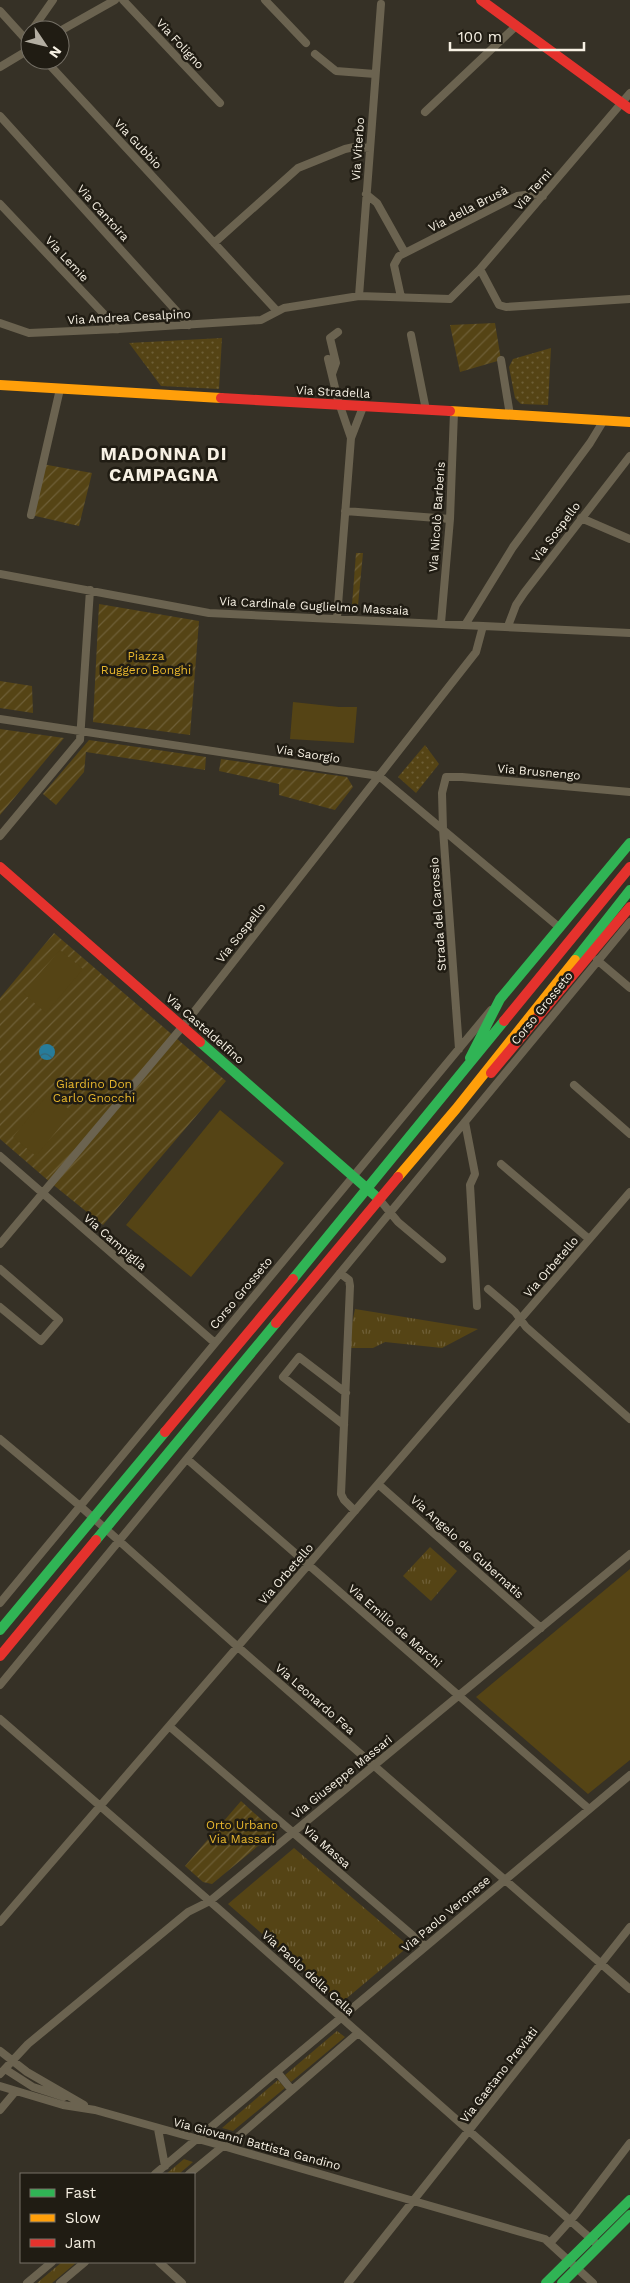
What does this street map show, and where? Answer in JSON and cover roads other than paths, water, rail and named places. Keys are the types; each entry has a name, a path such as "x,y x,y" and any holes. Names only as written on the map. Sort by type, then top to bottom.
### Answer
{"main road":[{"path":"481,0 626,106"},
{"name":"Via Stradella","path":"0,385 630,422"},
{"name":"Corso Grosseto","path":"457,1081 500,999 630,843"},
{"name":"Via Casteldelfino","path":"0,867 379,1198"},
{"name":"Corso Grosseto","path":"0,1630 368,1189 630,868"},
{"name":"Corso Grosseto","path":"0,1656 379,1198 459,1106 630,890"},
{"name":"Corso Grosseto","path":"459,1106 483,1083 630,907"},
{"path":"595,2242 630,2200"},
{"path":"546,2283 572,2264 595,2242 630,2215"},
{"path":"562,2283 572,2264"}],"street":[{"path":"39,20 53,0"},
{"path":"70,25 115,0"},
{"name":"Via Foligno","path":"123,0 220,103"},
{"path":"265,0 306,43"},
{"name":"Via Viterbo","path":"359,296 382,1"},
{"path":"0,11 20,33"},
{"path":"425,112 516,26"},
{"path":"0,67 20,54"},
{"path":"315,54 336,71 375,74"},
{"name":"Via Gubbio","path":"54,70 277,311"},
{"name":"Via Terni","path":"401,297 450,300 626,106 630,93"},
{"name":"Via Cantoira","path":"0,116 189,325"},
{"path":"214,243 298,168 354,147 370,148"},
{"path":"277,311 284,308 359,296 401,297 394,265 399,256 406,253 377,203 366,194"},
{"name":"Via della Brusà","path":"406,253 517,196 533,194 543,196"},
{"name":"Via Lemie","path":"0,204 118,329"},
{"path":"480,269 494,298 499,305 506,307 630,299"},
{"name":"Via Andrea Cesalpino","path":"0,323 29,333 261,320 277,311"},
{"path":"332,374 336,363 330,338 338,332"},
{"path":"411,335 426,410"},
{"path":"328,359 351,438"},
{"path":"501,360 510,415"},
{"path":"31,515 60,389"},
{"path":"337,618 351,438 363,407"},
{"name":"Via Nicolò Barberis","path":"440,623 450,519 454,412"},
{"path":"465,625 514,547 590,443 604,420"},
{"name":"Via Sospello","path":"508,626 516,605 524,593 580,518 630,456"},
{"path":"345,511 450,519"},
{"path":"580,518 630,539"},
{"name":"Via Cardinale Guglielmo Massaia","path":"0,574 209,612 630,633"},
{"path":"0,836 80,740 90,590"},
{"name":"Via Sospello","path":"0,1244 183,1026 476,652 483,626"},
{"name":"Via Saorgio","path":"0,719 379,776"},
{"path":"379,776 560,928"},
{"name":"Strada del Carossio","path":"446,777 442,793 443,829 459,1049"},
{"name":"Via Brusnengo","path":"446,777 630,792"},
{"name":"Corso Grosseto","path":"0,1685 630,922"},
{"path":"597,960 630,988"},
{"name":"Corso Grosseto","path":"0,1603 500,999"},
{"path":"574,1085 630,1134"},
{"path":"465,1122 475,1174 470,1185 477,1306"},
{"name":"Via Campiglia","path":"0,1156 215,1343"},
{"name":"Via Orbetello","path":"501,1164 589,1239"},
{"name":"Via Orbetello","path":"0,1922 630,1192"},
{"name":"Via Casteldelfino","path":"379,1198 390,1213 442,1259"},
{"path":"0,1269 59,1320 41,1341 0,1307"},
{"path":"340,1273 349,1280 350,1286 342,1496 355,1511"},
{"path":"488,1289 526,1328 630,1419"},
{"path":"344,1425 283,1377 299,1357 346,1393"},
{"name":"Via Leonardo Fea","path":"0,1439 80,1506 238,1647 630,1989"},
{"name":"Via Emilio de Marchi","path":"188,1459 308,1566 589,1808"},
{"name":"Via Angelo de Gubernatis","path":"378,1484 540,1628"},
{"name":"Via Giuseppe Massari","path":"3,2071 28,2044 188,1912 210,1901 630,1554"},
{"name":"Via Paolo della Cella","path":"0,1719 210,1901 595,2242"},
{"name":"Via Massa","path":"169,1726 425,1946"},
{"name":"Via Paolo Veronese","path":"156,2173 196,2138 210,2129 278,2073 341,2017 630,1775"},
{"path":"602,1963 630,1927"},
{"name":"Via Gaetano Previati","path":"414,2200 602,1963"},
{"path":"190,2173 223,2146 240,2135 358,2033"},
{"name":"Via Giovanni Battista Gandino","path":"0,2051 13,2062 68,2098 95,2110 545,2239 593,2283"},
{"path":"3,2071 33,2087 68,2098"},
{"path":"278,2073 291,2089"},
{"name":"Via Giovanni Battista Gandino","path":"0,2086 14,2092 63,2105 95,2110"},
{"path":"0,2110 14,2092"},
{"path":"158,2129 166,2166"},
{"path":"550,2243 571,2220 630,2143"},
{"path":"348,2283 414,2200"},
{"path":"27,2283 51,2263"},
{"path":"60,2283 84,2263"},
{"path":"160,2263 182,2283"}],"water":[{"path":"47,1044 53,1046 55,1052 53,1058 47,1060 41,1058 39,1052 41,1046"}],"district":[{"name":"MADONNA DI CAMPAGNA","path":"164,463"}],"park label":[{"name":"Piazza Ruggero Bonghi","path":"146,663"},
{"name":"Giardino Don Carlo Gnocchi","path":"94,1091"},
{"name":"Orto Urbano Via Massari","path":"242,1832"}]}
